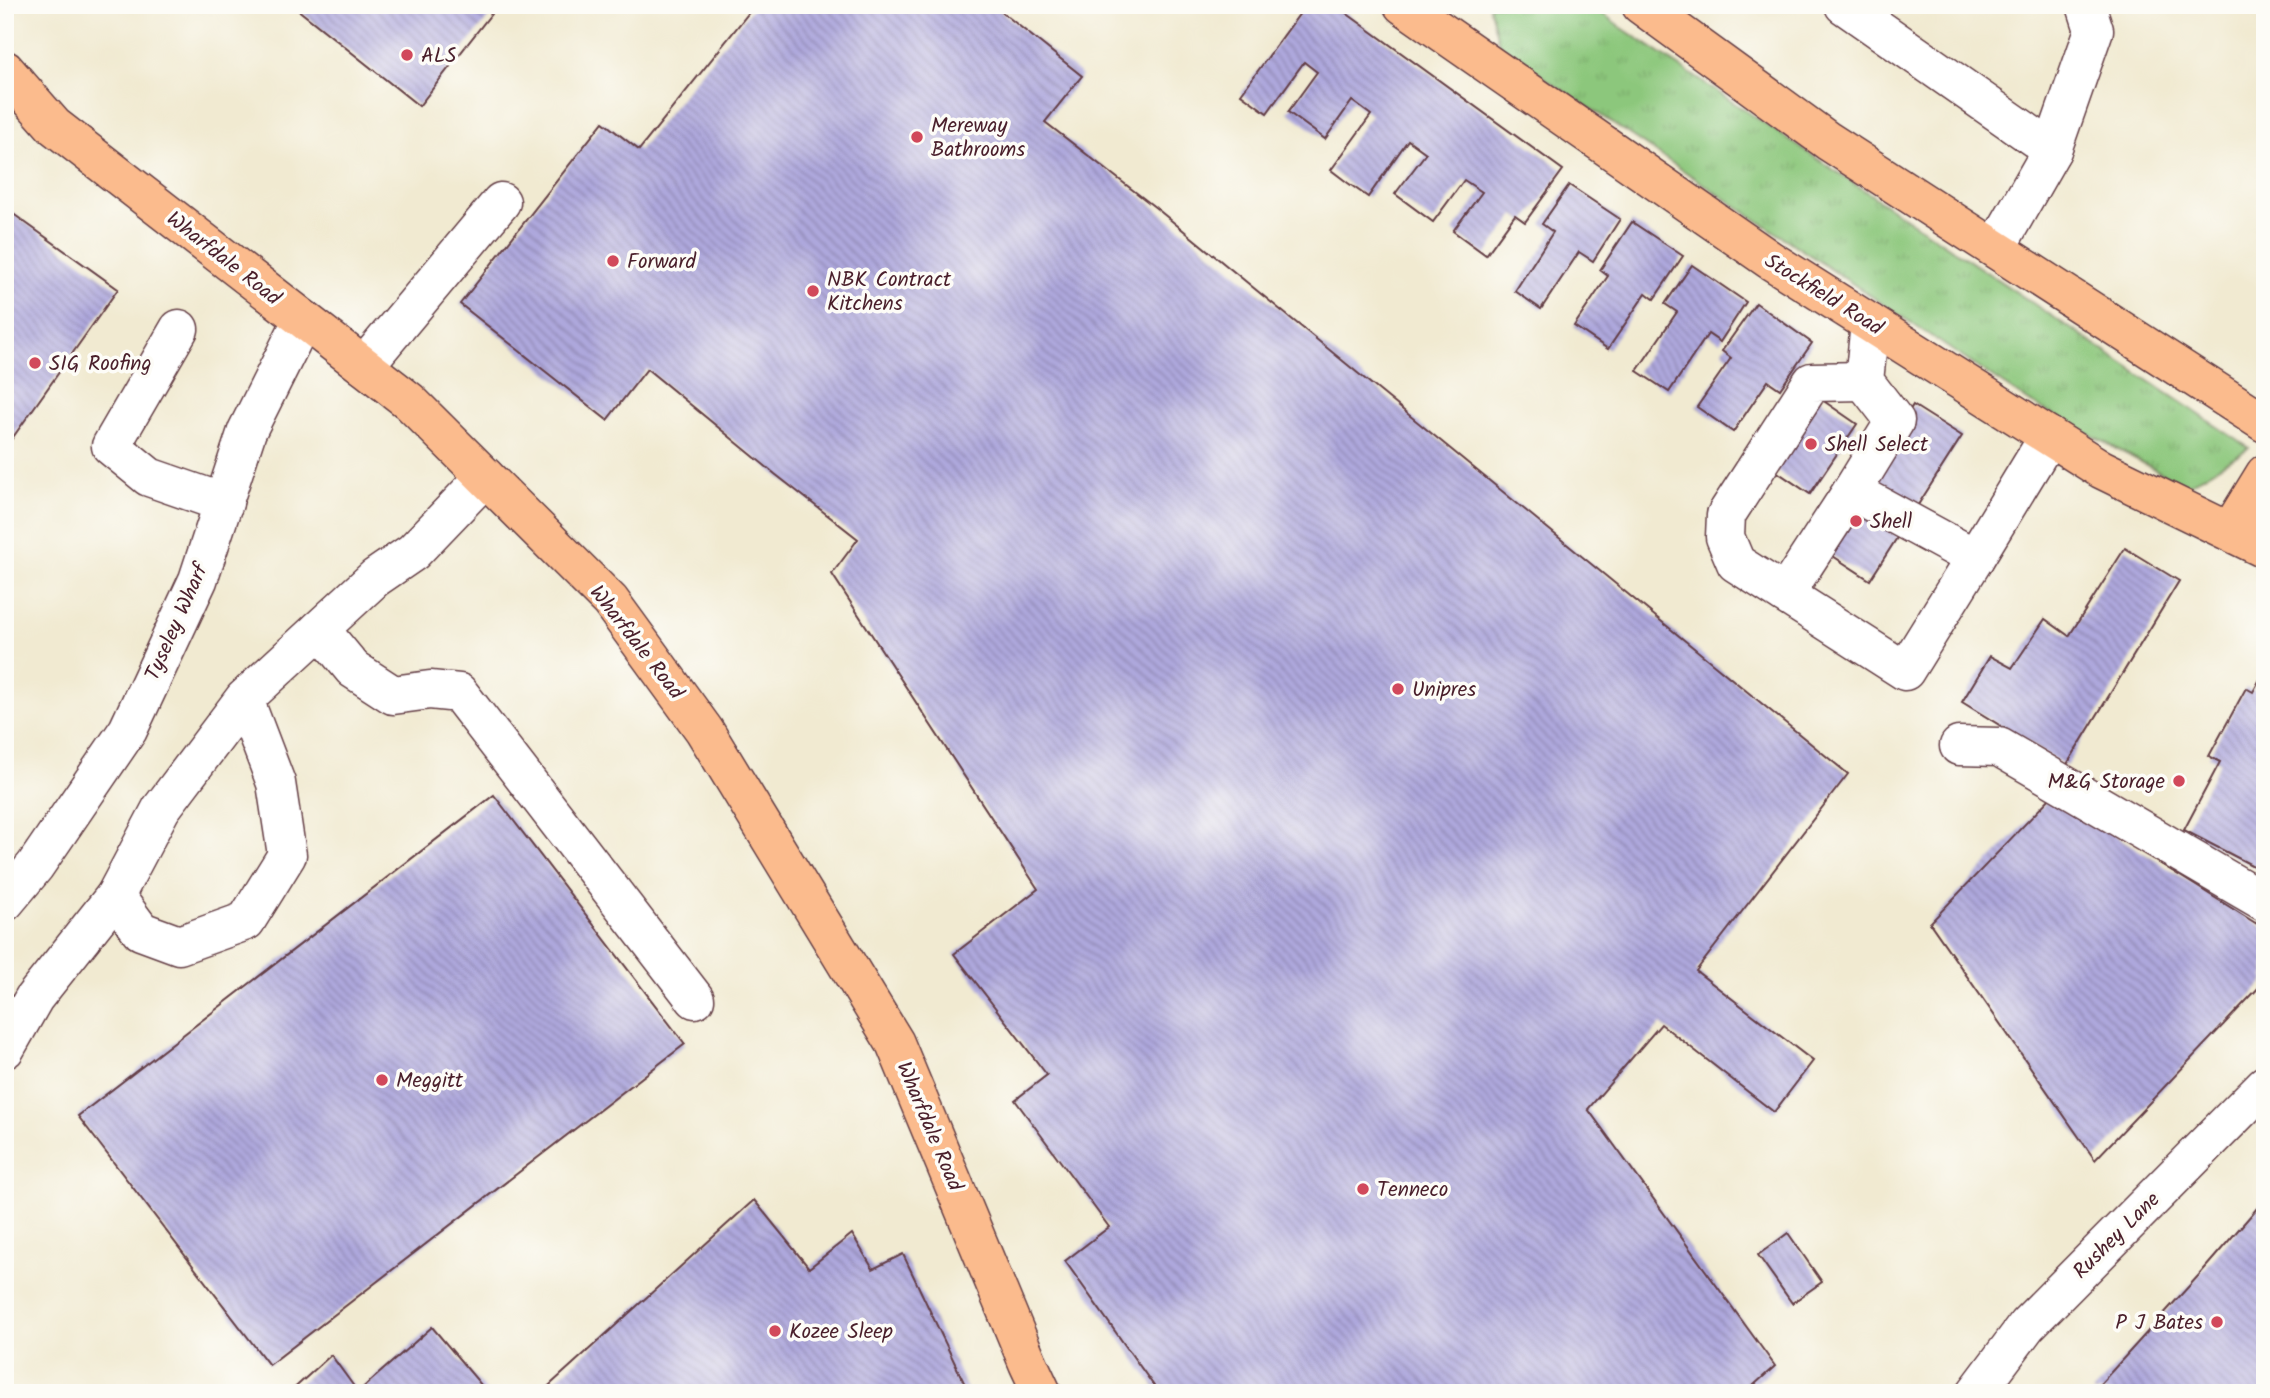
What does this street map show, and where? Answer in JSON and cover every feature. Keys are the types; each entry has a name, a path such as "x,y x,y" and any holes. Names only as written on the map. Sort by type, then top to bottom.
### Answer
{"main road":[{"path":"1641,5 1828,141 2265,423"},
{"name":"Stockfield Road","path":"1412,8 1770,260 2101,469 2265,549"},
{"name":"Wharfdale Road","path":"5,70 54,126 409,401 610,601 704,730 888,1031 1042,1393"},
{"path":"2230,531 2263,480"}],"street":[{"path":"1844,5 2052,150"},
{"path":"1996,248 2052,150 2094,30 2086,5"},
{"path":"364,366 501,202"},
{"name":"Tyseley Wharf","path":"5,902 35,866 128,730 198,580 247,431 303,319"},
{"path":"1785,594 1895,421 1864,381 1871,323"},
{"path":"179,329 111,446 149,477 224,503"},
{"path":"1864,381 1812,382 1726,515 1724,537 1736,563 1905,671 2049,436"},
{"path":"5,1049 34,998 115,896 161,809 244,699 375,578 413,552 485,477"},
{"path":"1852,491 1975,558"},
{"path":"320,629 353,669 393,695 430,690 459,693 695,999"},
{"path":"115,896 141,931 179,945 246,921 287,855 276,783 244,699"},
{"path":"1959,747 1999,747 2265,902"},
{"name":"Rushey Lane","path":"1976,1393 2027,1325 2265,1085"}],"green space":[{"path":"1489,5 1591,5 2249,448 2186,486 2031,403 1500,48"}],"building":[{"name":"ALS","path":"292,5 498,5 419,106"},
{"path":"755,5 993,5 1082,76 1045,122 1156,208 1848,774 1696,971 1813,1061 1774,1112 1661,1024 1588,1109 1775,1366 1745,1393 1159,1393 1065,1261 1109,1227 1015,1100 1047,1075 954,954 1038,889 832,574 858,539 647,369 607,420 460,304 603,122 639,150"},
{"path":"1306,5 1335,5 1563,170 1525,222 1515,215 1486,255 1453,231 1482,192 1464,180 1433,222 1395,194 1426,153 1408,140 1368,197 1348,183 1331,170 1371,115 1352,101 1325,139 1288,112 1317,72 1304,62 1267,113 1241,94"},
{"path":"1569,185 1620,219 1593,261 1579,252 1541,309 1515,291 1553,232 1542,224"},
{"name":"SIG Roofing","path":"5,208 118,289 11,440 5,437"},
{"path":"1632,222 1683,256 1654,299 1646,293 1608,349 1574,326 1608,276 1600,270"},
{"path":"1692,265 1746,302 1720,342 1708,334 1669,392 1637,371 1677,312 1665,304"},
{"path":"1756,303 1812,343 1780,389 1768,381 1733,432 1697,407 1731,358 1722,351"},
{"name":"Shell Select","path":"1812,393 1857,424 1810,494 1764,463"},
{"path":"1913,405 1962,436 1870,580 1822,549"},
{"path":"2125,548 2179,581 2066,766 1962,702 1990,656 2012,668 2045,619 2069,636"},
{"path":"2265,670 2265,872 2184,830 2220,762 2209,756 2246,688 2253,692"},
{"name":"Meggitt","path":"494,795 685,1044 269,1365 78,1116"},
{"path":"2052,796 2265,929 2265,981 2095,1160 1930,923"},
{"path":"2265,1199 2265,1393 2092,1393 2199,1275"},
{"name":"Kozee Sleep","path":"754,1200 809,1268 852,1234 873,1269 903,1254 969,1393 541,1393"},
{"path":"1788,1233 1822,1282 1792,1303 1758,1255"},
{"path":"432,1327 488,1393 289,1393 331,1355 358,1392"}],"place":[{"name":"ALS","path":"407,55"},
{"name":"Mereway Bathrooms","path":"917,137"},
{"name":"Forward","path":"613,261"},
{"name":"NBK Contract Kitchens","path":"813,291"},
{"name":"SIG Roofing","path":"35,363"},
{"name":"Shell Select","path":"1811,444"},
{"name":"Shell","path":"1856,521"},
{"name":"Unipres","path":"1398,689"},
{"name":"M&G Storage","path":"2179,781"},
{"name":"Meggitt","path":"382,1080"},
{"name":"Tenneco","path":"1363,1189"},
{"name":"P J Bates","path":"2217,1322"},
{"name":"Kozee Sleep","path":"775,1331"}]}
